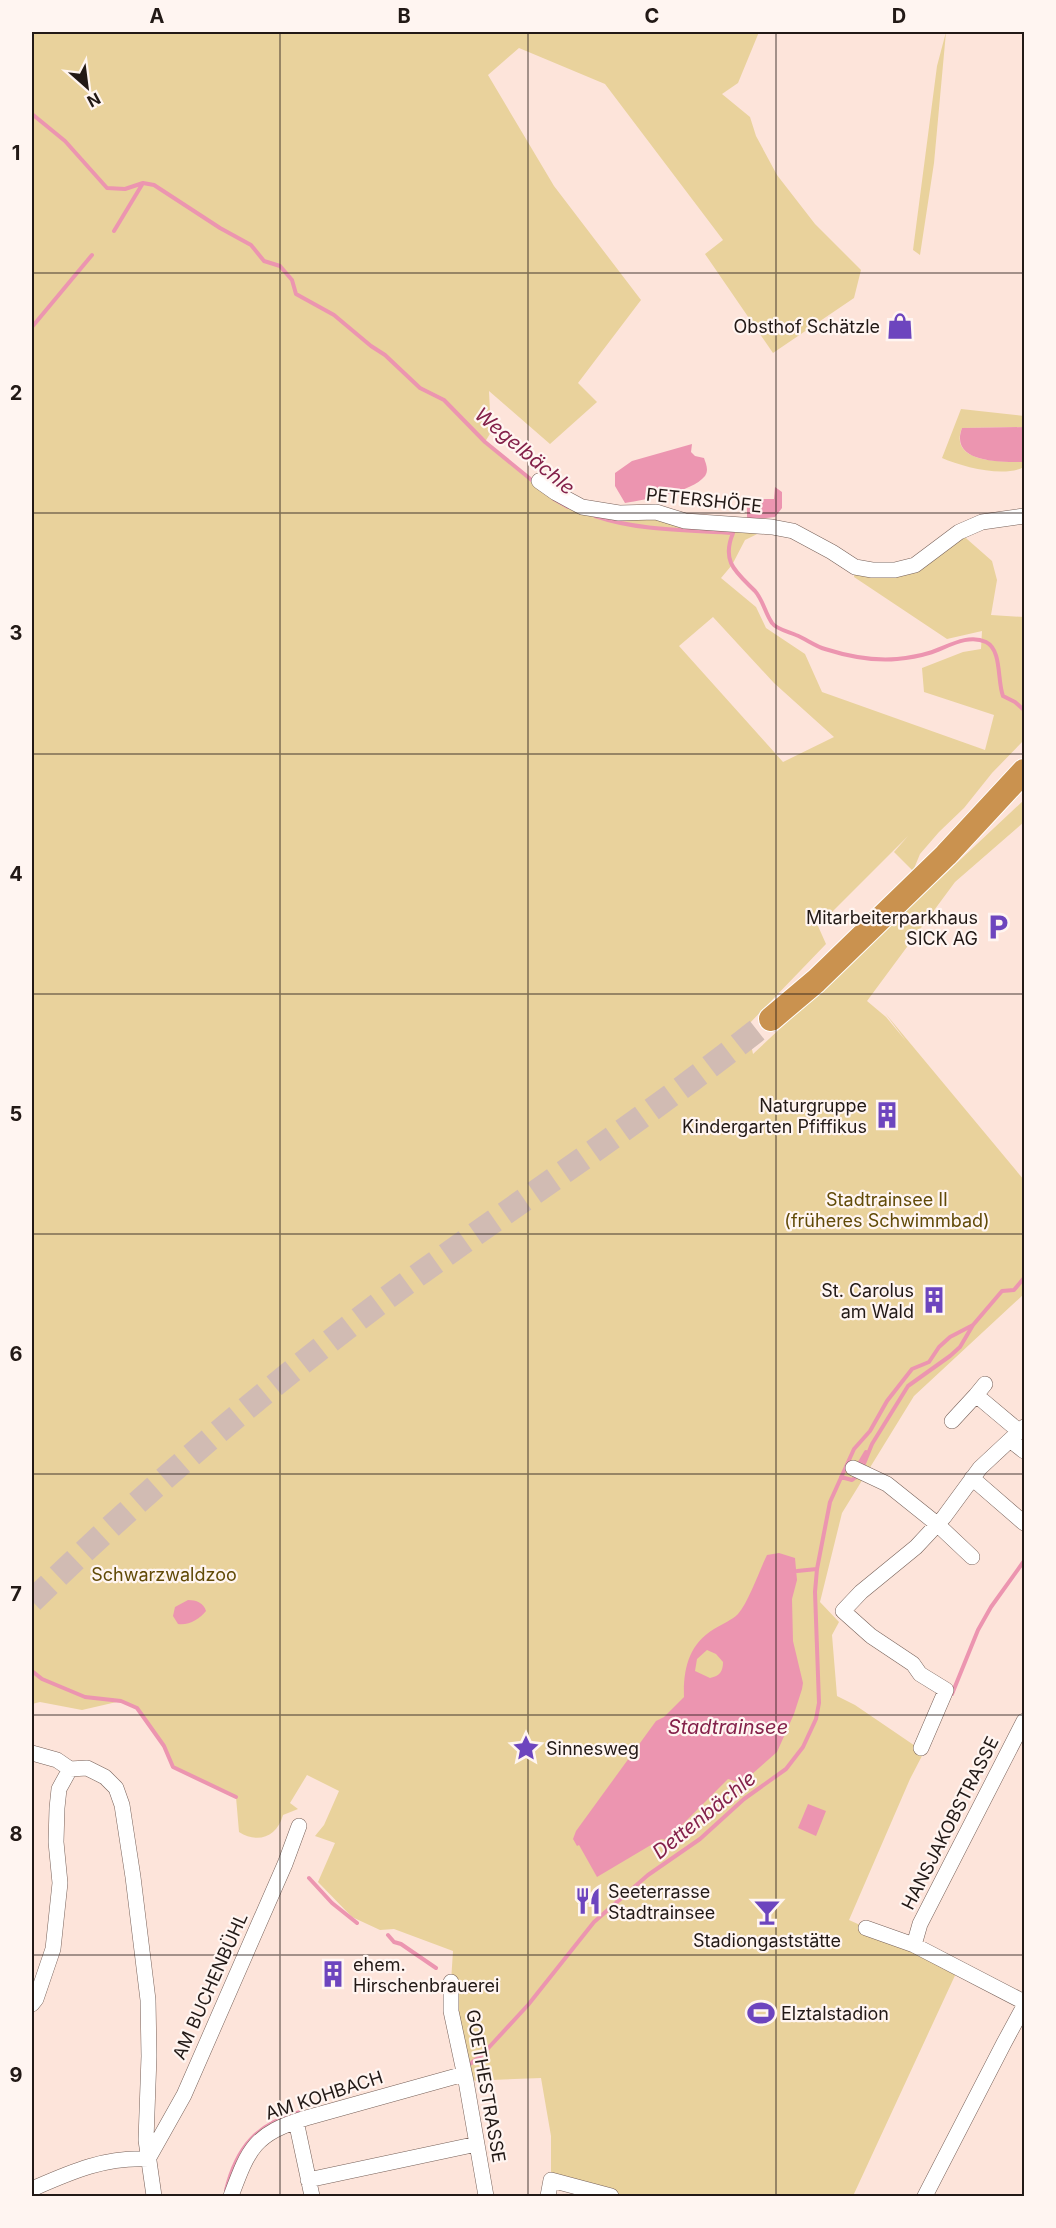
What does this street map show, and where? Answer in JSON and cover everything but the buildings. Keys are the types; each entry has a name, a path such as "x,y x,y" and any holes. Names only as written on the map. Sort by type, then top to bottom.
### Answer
{"highway":[{"path":"771,1019 816,981 946,855 1024,771"}],"street":[{"name":"PETERSHÖFE","path":"539,481 582,507 619,513 656,512 685,520 772,527 793,531 855,567 872,570 895,570 915,565 959,532 982,522 1024,516"},
{"path":"952,1421 981,1389 1018,1433 1024,1451"},
{"path":"921,1748 946,1690 920,1674 913,1664 865,1631 843,1611 861,1592 916,1547 937,1524 972,1478 1018,1433"},
{"path":"853,1468 887,1484 937,1524 972,1557"},
{"path":"972,1478 1024,1523"},
{"name":"HANSJAKOBSTRASSE","path":"914,1945 920,1924 1024,1721"},
{"path":"32,1753 57,1760 70,1769 87,1768 105,1777 116,1788 122,1805 148,2000 146,2140 154,2196"},
{"path":"32,2004 36,1999 52,1948 60,1883 56,1842 57,1808 59,1789 70,1769"},
{"name":"AM BUCHENBÜHL","path":"148,2159 184,2095 287,1860 299,1826"},
{"path":"866,1928 914,1945 1024,2004 925,2196"},
{"name":"GOETHESTRASSE","path":"451,1982 452,2011 486,2196"},
{"name":"AM KOHBACH","path":"231,2196 245,2159 264,2135 296,2121 463,2069"},
{"path":"296,2121 312,2196"},
{"path":"308,2180 477,2144"},
{"path":"32,2189 85,2168 123,2158 148,2159"},
{"path":"548,2196 551,2173 611,2196"}],"green space":[{"path":"32,32 759,32 738,83 722,94 750,117 756,136 777,175 815,224 861,270 854,298 773,353 705,254 723,240 605,84 519,48 488,75 554,186 641,300 578,383 597,402 550,444 489,391 491,432 485,442 533,481 573,503 772,527 745,540 732,565 721,578 756,607 766,628 805,654 822,692 985,750 994,715 924,692 922,668 963,652 981,649 982,631 947,639 854,577 855,567 895,570 959,532 992,561 997,580 991,615 1024,617 1024,740 920,854 913,871 894,852 908,836 818,926 826,944 747,1026 753,1054 1024,800 1024,822 955,882 867,1001 886,1017 906,1041 885,1013 1024,1180 1024,1294 914,1396 842,1513 820,1602 839,1622 832,1635 837,1696 855,1705 924,1752 849,1920 958,1969 853,2196 611,2196 551,2180 551,2136 541,2078 466,2081 451,1982 453,1951 394,1929 380,1930 352,1917 318,1882 335,1843 315,1836 324,1825 339,1791 307,1775 290,1803 298,1809 283,1815 276,1829 271,1833 260,1838 253,1838 239,1832 236,1797 173,1767 164,1746 137,1708 121,1701 82,1710 40,1702 32,1704","holes":["713,617 774,683 834,737 783,762 679,646"]},
{"path":"946,32 934,163 920,255 913,250 937,66"},
{"path":"961,409 1024,416 1024,427 962,428 960,440 963,448 969,454 1003,462 1024,462 1024,467 1006,472 983,470 942,458"}],"water":[{"path":"1024,427 1024,462 1003,462 979,458 963,448 960,440 962,428"},
{"path":"692,444 691,452 695,456 704,458 707,467 705,476 690,487 679,491 625,503 615,486 615,473 632,461"},
{"path":"775,487 782,492 782,508 775,517 747,520 747,499 774,499"},
{"name":"Stadtrainsee","path":"779,1553 795,1558 797,1580 792,1599 793,1641 803,1683 794,1714 777,1752 742,1783 728,1779 667,1840 661,1839 597,1877 579,1845 577,1846 573,1839 576,1831 656,1721 664,1717 684,1697 686,1667 693,1650 705,1635 738,1614 750,1594 767,1555","holes":["707,1650 716,1654 723,1662 719,1674 710,1678 695,1671 697,1659"]},
{"path":"188,1600 199,1603 206,1611 194,1621 178,1624 173,1616 175,1607"},
{"path":"808,1804 826,1811 816,1836 798,1828"}],"waterway":[{"name":"Wegelbächle","path":"32,114 65,141 107,188 125,189 143,183 154,185 220,228 251,245 264,261 280,266 292,280 296,294 334,315 385,355 420,388 444,400 485,442 534,482"},
{"path":"114,231 143,183"},
{"path":"32,327 92,255"},
{"name":"Wegelbächle","path":"554,499 568,507"},
{"name":"Wegelbächle","path":"595,516 629,525 733,533 729,552 732,566 758,595 772,623 780,629 825,649 842,654 888,659 925,654 964,640 986,642 991,646 997,658 1003,696 1024,710"},
{"name":"Dettenbächle","path":"467,2066 481,2056 528,2005 594,1922 648,1875 700,1839 744,1799 786,1769 803,1747 816,1719 819,1703 815,1592 817,1569 830,1502 854,1449 870,1431 887,1401 912,1369 929,1362 939,1347 950,1337 973,1325 1002,1291 1014,1290 1024,1278"},
{"name":"Dettenbächle","path":"863,1466 872,1444 908,1386 960,1347 973,1325"},
{"path":"859,1464 866,1452"},
{"path":"841,1477 852,1480 856,1477"},
{"path":"952,1694 978,1630 991,1607 1024,1561"},
{"path":"797,1571 817,1569"},
{"path":"32,1671 42,1679 85,1697 121,1701 137,1708 164,1746 173,1767 236,1797"},
{"path":"309,1878 332,1903 357,1923"},
{"path":"388,1935 394,1942 401,1944 436,1968"},
{"name":"Dettenbächle","path":"226,2190 236,2161 251,2139 272,2123 300,2112"}],"tunnel":[{"path":"32,1601 173,1471 320,1349 422,1272 686,1085 771,1019"}],"place":[{"name":"Obsthof Schätzle","path":"900,326"},
{"name":"Mitarbeiterparkhaus SICK AG","path":"998,927"},
{"name":"Naturgruppe Kindergarten Pfiffikus","path":"887,1115"},
{"name":"St. Carolus am Wald","path":"934,1300"},
{"name":"Sinnesweg","path":"526,1748"},
{"name":"Seeterrasse Stadtrainsee","path":"588,1901"},
{"name":"Stadiongaststätte","path":"767,1912"},
{"name":"ehem. Hirschenbrauerei","path":"333,1974"},
{"name":"Elztalstadion","path":"761,2013"}],"park label":[{"name":"Stadtrainsee II (früheres Schwimmbad)","path":"887,1209"},
{"name":"Schwarzwaldzoo","path":"164,1574"}]}
